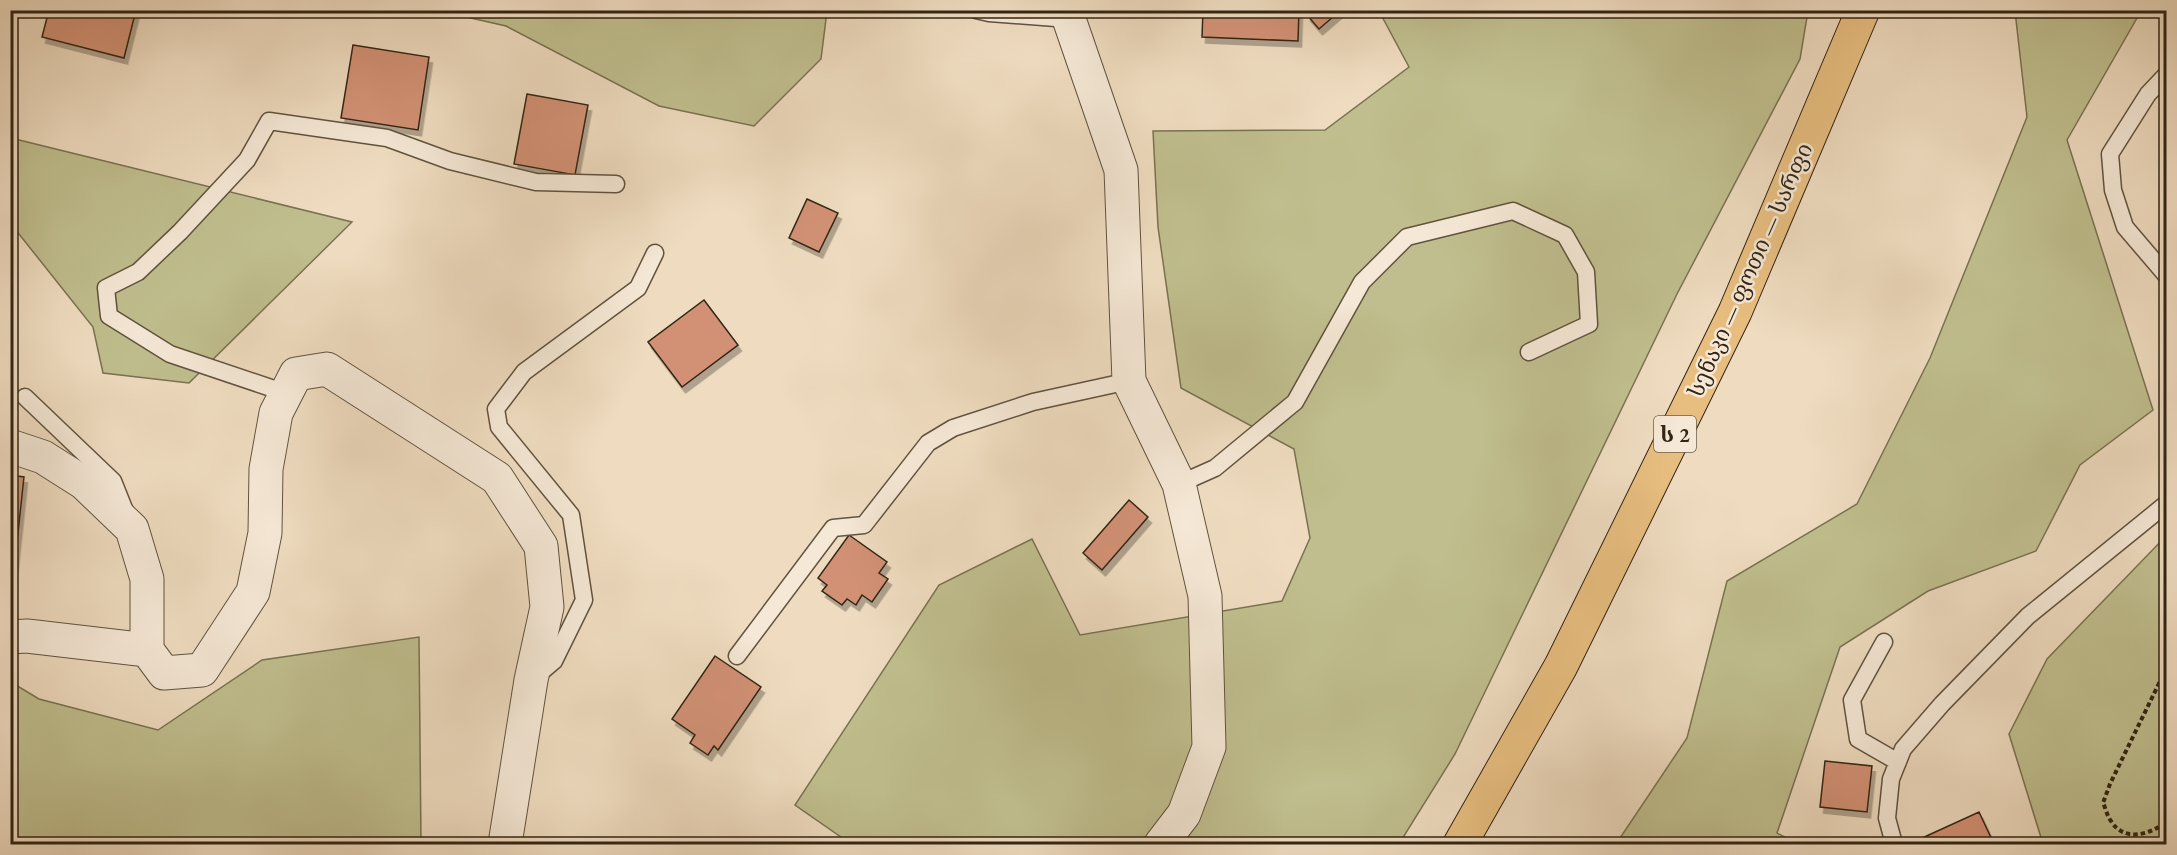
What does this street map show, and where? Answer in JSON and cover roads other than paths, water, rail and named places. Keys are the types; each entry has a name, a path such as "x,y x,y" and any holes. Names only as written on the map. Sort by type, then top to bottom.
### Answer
{"highway":[{"name":"სენაკი — ფოთი — სარფი","path":"1460,844 1561,666 1735,312 1863,10"}],"street":[{"path":"1070,15 1121,170 1129,381 1179,484 1205,596 1209,747 1184,814 1161,844"},
{"path":"10,446 43,456 84,483 132,529 147,579 147,650 164,673 202,670 252,592 265,533 266,469 276,413 296,375 327,369 497,478 541,546 547,607 531,680 505,844"},
{"path":"10,637 27,636 147,650"}],"lane":[{"path":"976,10 989,13 1070,15"},
{"path":"2166,75 2148,94 2110,154 2113,190 2125,227 2166,275"},
{"path":"286,393 170,354 109,316 106,288 138,272 180,232 247,160 269,121 387,138 450,161 536,182 616,184"},
{"path":"1179,484 1215,468 1295,402 1362,282 1407,237 1513,211 1565,235 1586,272 1589,324 1529,352"},
{"path":"531,680 554,661 584,600 571,515 499,427 496,409 524,372 638,288 654,253"},
{"path":"737,656 833,528 864,525 928,443 953,428 1033,402 1129,381"},
{"path":"25,397 113,481 132,529"},
{"path":"1894,844 1887,818 1891,779 1903,749 1942,704 2028,616 2166,504"},
{"path":"1884,642 1852,700 1858,739 1898,762"}]}
